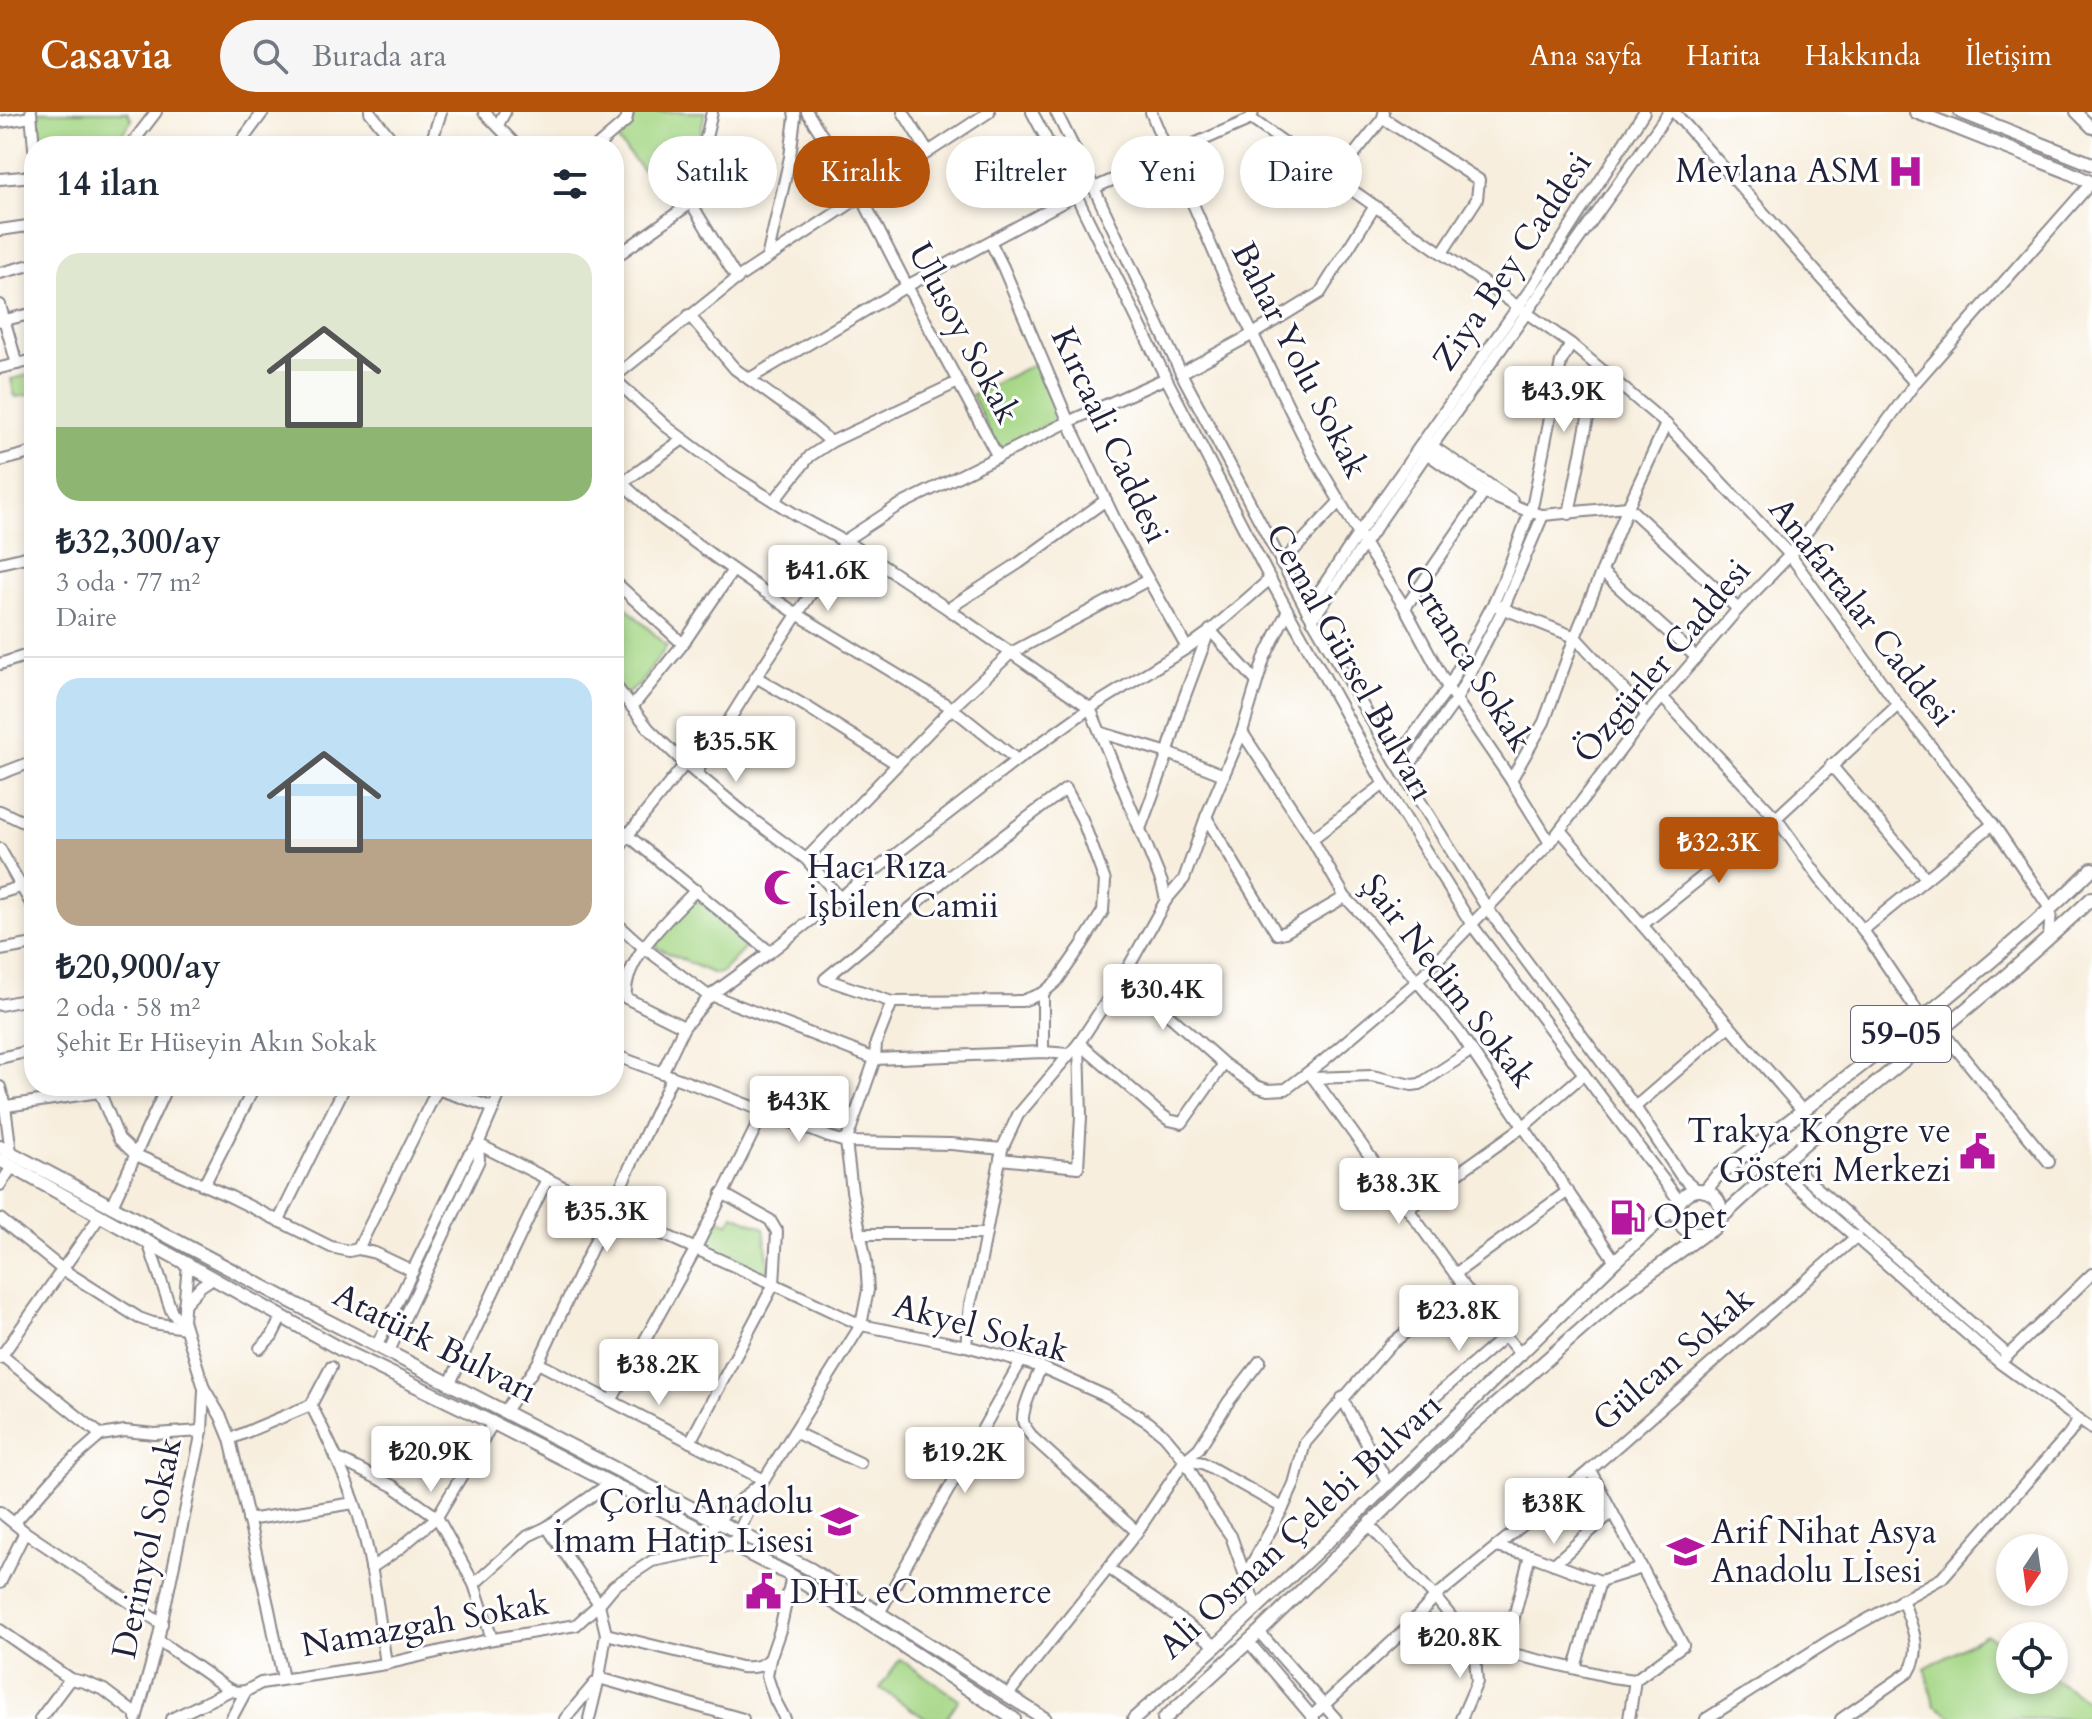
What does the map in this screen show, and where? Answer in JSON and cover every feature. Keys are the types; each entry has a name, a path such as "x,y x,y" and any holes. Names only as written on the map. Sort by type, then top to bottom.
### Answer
{"main road":[{"path":"1916,112 2092,183"},
{"path":"1961,112 2092,164"},
{"name":"59-05","path":"1701,1190 1922,1018 2051,910 2092,869"},
{"path":"1720,1219 1717,1199 1701,1190 1684,1196 1679,1205 1678,1216 1685,1228 1691,1232 1712,1230 1780,1163 1941,1030 2092,898"},
{"name":"Atatürk Bulvarı","path":"6,1157 112,1206 810,1569 1045,1719"},
{"name":"Atatürk Bulvarı","path":"6,1157 100,1216 340,1349 493,1423 792,1576 1014,1719"},
{"name":"Ali Osman Çelebi Bulvarı","path":"1135,1718 1357,1514 1615,1261 1679,1205"},
{"name":"Ali Osman Çelebi Bulvarı","path":"1164,1719 1259,1632 1464,1432 1624,1292 1705,1233"},
{"path":"188,1264 192,1248"}],"street":[{"path":"245,136 263,112"},
{"path":"370,112 389,136"},
{"path":"433,136 441,112"},
{"path":"484,112 508,136"},
{"path":"498,125 505,112"},
{"path":"609,136 626,121 628,112"},
{"path":"706,136 712,112"},
{"path":"767,258 790,157 794,112"},
{"name":"Ulusoy Sokak","path":"807,112 822,136"},
{"path":"903,112 918,136"},
{"path":"930,151 989,112"},
{"name":"Cemal Gürsel Bulvarı","path":"1032,112 1045,136"},
{"name":"Cemal Gürsel Bulvarı","path":"1056,112 1068,136"},
{"name":"Bahar Yolu Sokak","path":"1151,112 1161,136"},
{"name":"Ziya Bey Caddesi","path":"1522,309 1644,112"},
{"path":"1672,112 1915,383"},
{"name":"Ziya Bey Caddesi","path":"1309,615 1522,309 1672,112"},
{"path":"2076,112 2092,128"},
{"path":"136,136 150,114"},
{"path":"0,122 31,115 33,136"},
{"path":"1362,143 1383,115 1479,180 1477,199 1442,253"},
{"path":"1208,136 1252,116"},
{"name":"Anafartalar Caddesi","path":"1252,116 1279,136"},
{"path":"0,179 24,177"},
{"name":"Özgürler Caddesi","path":"1124,975 1224,1064 1256,1086 1268,1090 1286,1089 1311,1075 1418,981 1550,843 1662,697 1738,609 1790,555 1915,383 2092,183"},
{"name":"Cemal Gürsel Bulvarı","path":"1095,190 1181,373 1281,564 1395,761 1487,908 1635,1107 1681,1176 1701,1190"},
{"name":"Anafartalar Caddesi","path":"1362,197 1571,344 1666,424 1790,555 1898,705 1993,824 2051,910"},
{"path":"1181,373 1320,293 1375,206"},
{"path":"624,251 684,208"},
{"path":"694,208 737,279"},
{"path":"624,370 737,279 843,208"},
{"name":"Ulusoy Sokak","path":"867,208 998,457"},
{"path":"749,379 907,286 1053,208"},
{"name":"Cemal Gürsel Bulvarı","path":"1082,208 1287,612 1384,784 1472,925 1679,1205"},
{"name":"Bahar Yolu Sokak","path":"1195,208 1226,280 1313,456 1361,538"},
{"path":"0,230 24,226"},
{"name":"Kırcaali Caddesi","path":"991,243 1068,422 1148,580 1187,648"},
{"path":"0,273 24,267"},
{"path":"0,305 17,364"},
{"path":"2,320 24,315"},
{"path":"689,315 735,369 831,442"},
{"path":"1395,761 1448,688 1498,606 1507,572 1530,512 1561,362 1571,344"},
{"path":"0,368 24,362"},
{"path":"1569,514 1598,367"},
{"path":"696,773 844,542 896,507 1068,422 1166,378"},
{"path":"774,501 810,456 831,442 958,382"},
{"path":"624,387 683,439 726,471 948,609 1090,708 1162,883 1166,900"},
{"path":"1511,780 1544,722 1628,507 1666,424"},
{"path":"624,482 683,439"},
{"path":"1425,447 1530,512"},
{"path":"1425,447 1484,493 1530,512 1569,514 1628,507 1738,609"},
{"path":"0,461 24,455"},
{"path":"624,490 797,614 952,708 1017,760"},
{"path":"1405,608 1484,493"},
{"path":"948,609 1019,563 1106,500"},
{"path":"1281,564 1339,502"},
{"path":"1403,774 1456,700 1543,515"},
{"name":"Ortanca Sokak","path":"1361,538 1405,608 1448,688 1550,843"},
{"path":"0,563 24,557"},
{"path":"632,707 683,644 733,570"},
{"path":"1602,572 1696,657"},
{"path":"505,1411 538,1363 609,1210 667,1075 684,1027 711,996 1017,760 1090,708 1187,648 1270,579"},
{"path":"806,859 952,708 1011,653 1148,580"},
{"path":"624,590 683,644"},
{"path":"1498,606 1575,637 1647,715"},
{"path":"966,1346 970,1304 1001,1154 1018,1115 1079,1043 1124,975 1166,900 1184,879 1242,732 1264,659 1287,612"},
{"path":"1210,631 1256,681"},
{"path":"1140,829 1210,631"},
{"path":"0,664 24,656"},
{"path":"756,677 897,764"},
{"path":"624,697 649,729 685,764 806,859 840,898"},
{"path":"1662,697 1776,818 1820,879 1863,930 1922,1018"},
{"path":"1642,925 1776,818 1898,705"},
{"name":"Şair Nedim Sokak","path":"1242,732 1312,839 1345,897 1418,981 1472,1050 1615,1261"},
{"path":"1102,733 1168,753 1224,775"},
{"path":"624,841 685,764"},
{"path":"0,774 24,765"},
{"path":"1831,765 1926,878"},
{"path":"1312,839 1384,784"},
{"path":"1066,789 1082,819 1105,881 1103,911 1057,981 1043,993 1022,1001 892,1002 825,979 943,881 1066,789"},
{"path":"0,811 24,822"},
{"path":"1206,817 1277,934 1345,897"},
{"path":"1863,930 1993,824"},
{"path":"1560,830 1802,1110"},
{"path":"624,833 770,952"},
{"path":"0,849 24,893"},
{"path":"0,893 20,887"},
{"path":"684,1027 626,998 625,992 643,947 696,890"},
{"path":"2049,937 2051,910"},
{"path":"624,930 711,996 875,1059 1043,1052 1069,1054"},
{"path":"0,950 24,946"},
{"path":"1043,993 1043,1052"},
{"path":"0,1005 24,1000"},
{"path":"732,1545 764,1480 861,1325 868,1290 866,1261 846,1142 875,1059 876,1043 892,1002"},
{"path":"1635,1107 1729,1026"},
{"path":"1941,1030 2049,1162"},
{"path":"1079,1043 1158,1112 1169,1120 1182,1123 1224,1064"},
{"path":"624,1059 846,1142 951,1144 1078,1167 1081,1117 1079,1043"},
{"path":"1311,1075 1372,1076 1420,1084 1472,1050"},
{"path":"0,1058 24,1052"},
{"path":"1408,1209 1524,1126 1584,1074"},
{"path":"1311,1075 1463,1285 1521,1355"},
{"path":"0,1087 6,1157 0,1185"},
{"path":"3,1106 59,1096"},
{"path":"101,1096 119,1139 136,1155 331,1247 375,1253 413,1271"},
{"path":"112,1206 163,1096"},
{"path":"204,1185 250,1096"},
{"path":"279,1220 340,1096"},
{"path":"358,1249 431,1096"},
{"path":"460,1096 494,1108"},
{"path":"383,1348 413,1271 499,1096"},
{"path":"611,1401 695,1250 763,1113"},
{"path":"383,1348 479,1160 478,1144"},
{"name":"Akyel Sokak","path":"478,1144 609,1210 861,1325 966,1346 1021,1361 1108,1397 1164,1435 1185,1460 1209,1505 1231,1536 1256,1607"},
{"path":"1780,1163 1857,1236 1956,1317"},
{"path":"1780,1163 2004,1359 2092,1429"},
{"path":"450,1383 547,1179"},
{"path":"1455,1274 1568,1191"},
{"path":"690,1442 774,1284 777,1232 770,1220 722,1193"},
{"path":"100,1216 1,1355 101,1435"},
{"path":"0,1219 62,1269 139,1318 153,1323 184,1324"},
{"path":"860,1234 986,1234"},
{"name":"Gülcan Sokak","path":"1313,1717 1405,1630 1435,1597 1590,1470 1857,1236"},
{"path":"148,1242 171,1310 184,1324"},
{"path":"188,1264 184,1324 204,1388 230,1439 283,1679"},
{"path":"2004,1359 2092,1274"},
{"path":"184,1304 213,1278"},
{"path":"1245,1576 1294,1484 1305,1443 1389,1346 1463,1285"},
{"path":"260,1348 272,1336 282,1316"},
{"path":"1436,1396 1505,1336"},
{"path":"879,1613 1021,1361"},
{"path":"1007,1696 1137,1532 1185,1460 1199,1448 1229,1401 1260,1361"},
{"path":"538,1363 764,1480"},
{"path":"230,1439 311,1405 331,1367"},
{"path":"1041,1367 1023,1420 1027,1430 1137,1532"},
{"name":"Derinyol Sokak","path":"137,1717 162,1624 202,1431 204,1388"},
{"path":"1342,1398 1387,1484"},
{"path":"311,1405 354,1503 371,1568 386,1664"},
{"path":"1706,1719 1832,1639 1942,1578 2079,1419"},
{"path":"371,1568 437,1517 493,1423"},
{"path":"15,1522 62,1469 101,1435 125,1431 155,1434 202,1431"},
{"path":"794,1432 860,1463"},
{"path":"336,1458 393,1486 437,1517 474,1584 492,1639"},
{"path":"1185,1460 1203,1463 1283,1508"},
{"path":"1590,1470 1683,1645 1635,1680 1629,1719"},
{"path":"694,1552 717,1520 764,1480"},
{"path":"474,1584 528,1536 547,1527 610,1483"},
{"path":"248,1520 354,1503"},
{"path":"0,1512 162,1624"},
{"path":"1554,1564 1612,1512"},
{"path":"1369,1525 1474,1645 1477,1682 1461,1719"},
{"path":"547,1527 599,1604 606,1634 589,1719"},
{"path":"0,1583 25,1532"},
{"name":"Namazgah Sokak","path":"246,1691 261,1683 386,1664 492,1639 576,1625 614,1586 652,1561 732,1545"},
{"path":"1496,1547 1530,1555 1600,1581 1642,1568"},
{"path":"1505,1652 1530,1555"},
{"path":"1108,1568 1216,1646"},
{"path":"780,1717 767,1676 792,1576"},
{"path":"1575,1668 1600,1581"},
{"path":"1841,1719 1909,1672 1915,1662 1914,1632 1902,1599"},
{"path":"0,1630 70,1679 104,1690 137,1717"},
{"path":"1259,1632 1336,1719"},
{"path":"606,1634 741,1667 762,1666 770,1659"},
{"path":"158,1640 231,1690 246,1691"},
{"path":"1248,1641 1313,1717"},
{"path":"1474,1645 1635,1680"},
{"path":"565,1719 599,1678"},
{"path":"599,1678 743,1719"},
{"path":"40,1719 70,1679"},
{"path":"171,1719 231,1690"},
{"path":"231,1719 246,1691"}],"green space":[{"path":"35,112 127,112 132,120 120,136 37,136"},
{"path":"632,112 705,112 700,136 648,136 648,176 624,148 624,136 618,136"},
{"path":"1034,364 1061,419 998,450 972,395"},
{"path":"24,376 24,396 15,397 11,379"},
{"path":"624,605 667,646 639,685 625,695"},
{"path":"691,902 702,902 750,943 721,973 714,974 657,948 656,943"},
{"path":"734,1215 764,1228 770,1277 702,1248 719,1219 729,1224"},
{"path":"1986,1634 1996,1641 1996,1694 2068,1694 2068,1688 2092,1704 2092,1719 1955,1719 1934,1705 1925,1668"},
{"path":"900,1659 959,1699 946,1719 926,1719 880,1688"}],"place":[{"name":"Mevlana ASM","path":"1906,171"},
{"name":"Hacı Rıza İşbilen Camii","path":"781,887"},
{"name":"Trakya Kongre ve Gösteri Merkezi","path":"1977,1151"},
{"name":"Opet","path":"1627,1217"},
{"name":"Çorlu Anadolu İmam Hatip Lisesi","path":"840,1522"},
{"name":"Arif Nihat Asya Anadolu Lİsesi","path":"1685,1552"},
{"name":"DHL eCommerce","path":"764,1592"}]}
